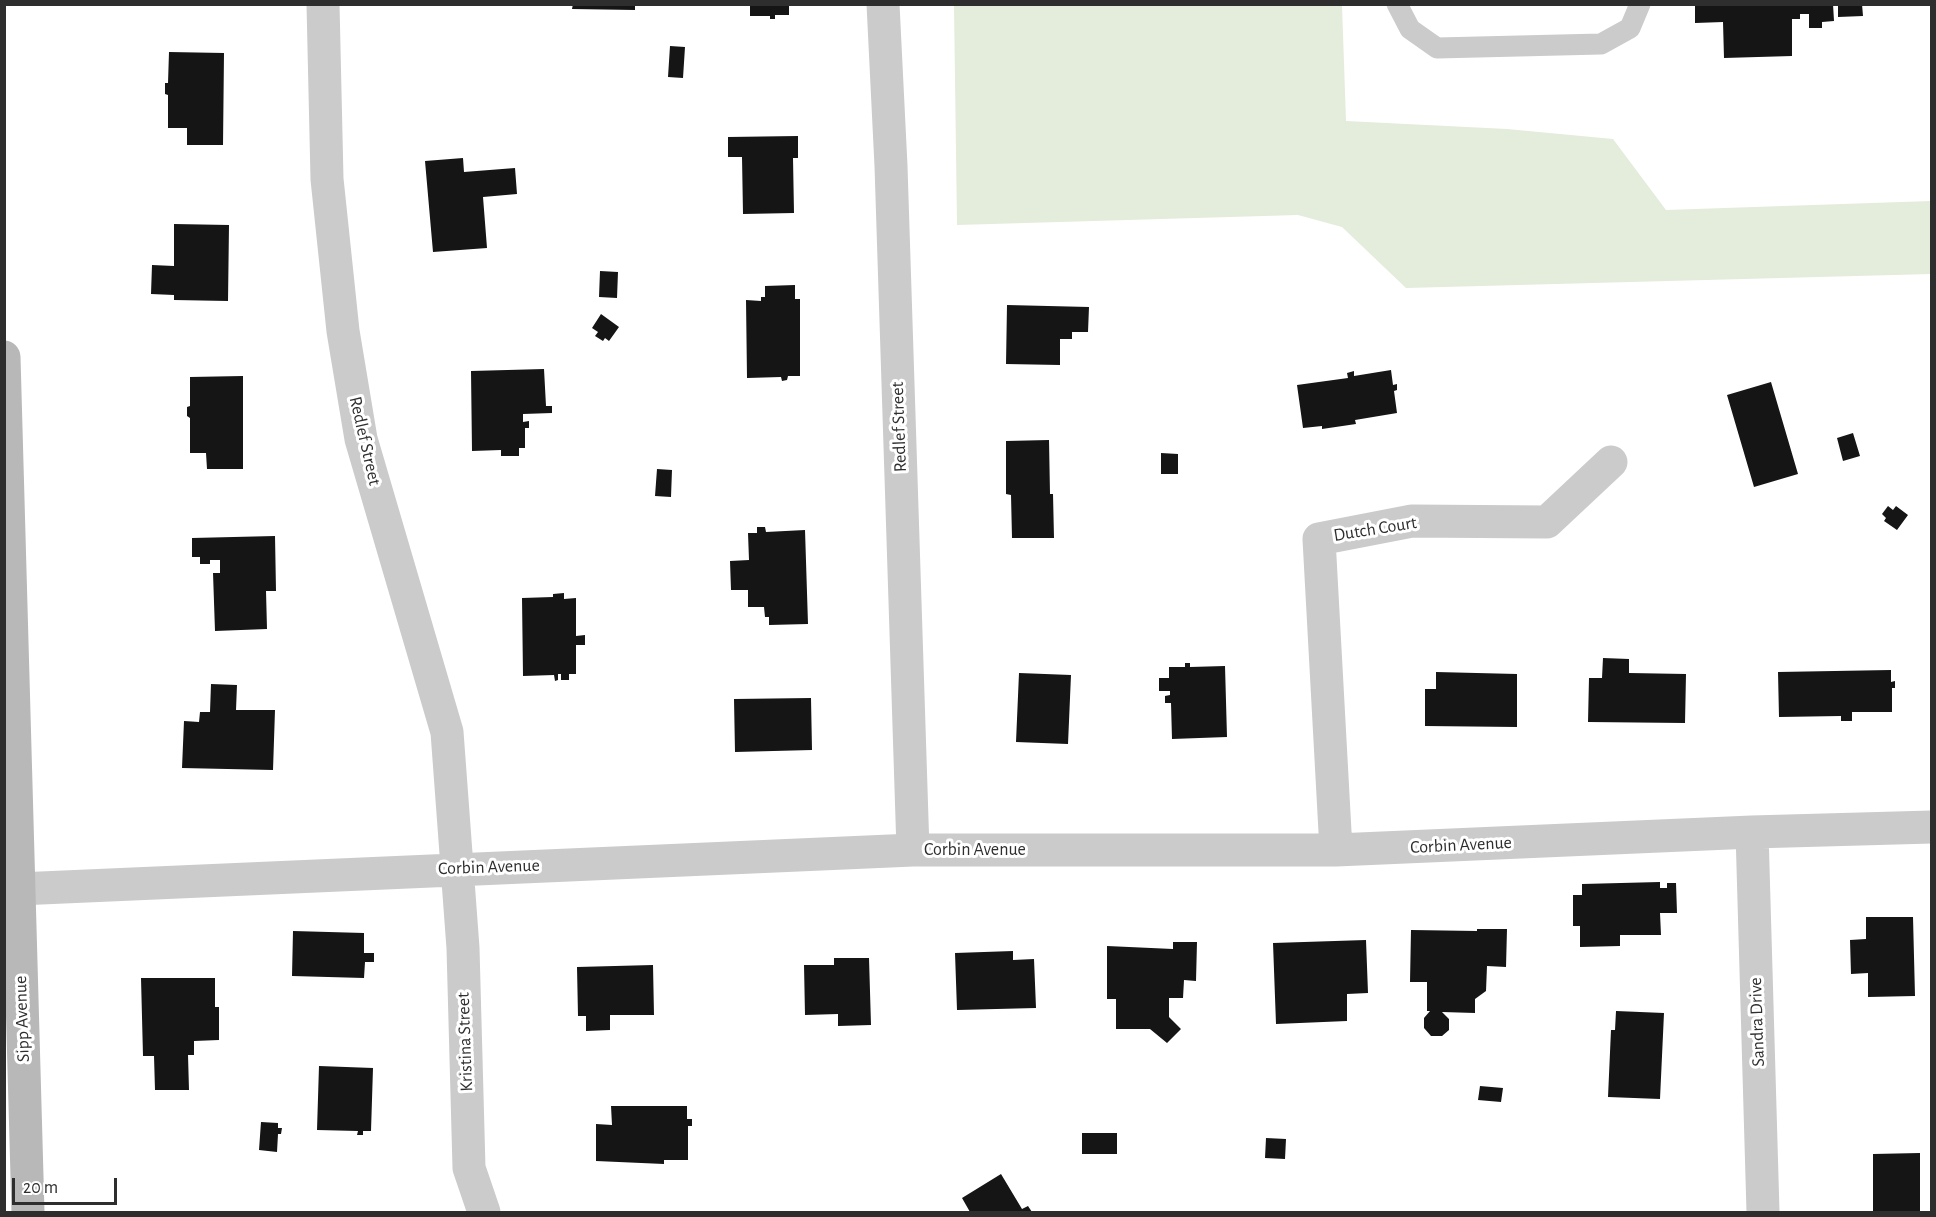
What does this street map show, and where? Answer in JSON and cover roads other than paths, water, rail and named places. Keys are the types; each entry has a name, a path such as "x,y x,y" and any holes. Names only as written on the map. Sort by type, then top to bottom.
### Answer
{"street":[{"name":"Redlef Street","path":"323,4 327,179 343,331 361,439 447,732 457,868"},
{"name":"Redlef Street","path":"883,4 891,178 913,850"},
{"name":"Sipp Avenue","path":"4,357 28,1212"},
{"name":"Dutch Court","path":"1336,850 1319,539 1412,521 1547,522 1611,462"},
{"name":"Corbin Avenue","path":"18,889 457,868 913,850 1336,850 1752,832 1932,827"},
{"name":"Sandra Drive","path":"1752,832 1763,1212"},
{"name":"Kristina Street","path":"457,868 463,948 469,1168 484,1212"}],"lane":[{"path":"1397,4 1410,29 1437,48 1601,44 1630,28 1640,4"}]}
